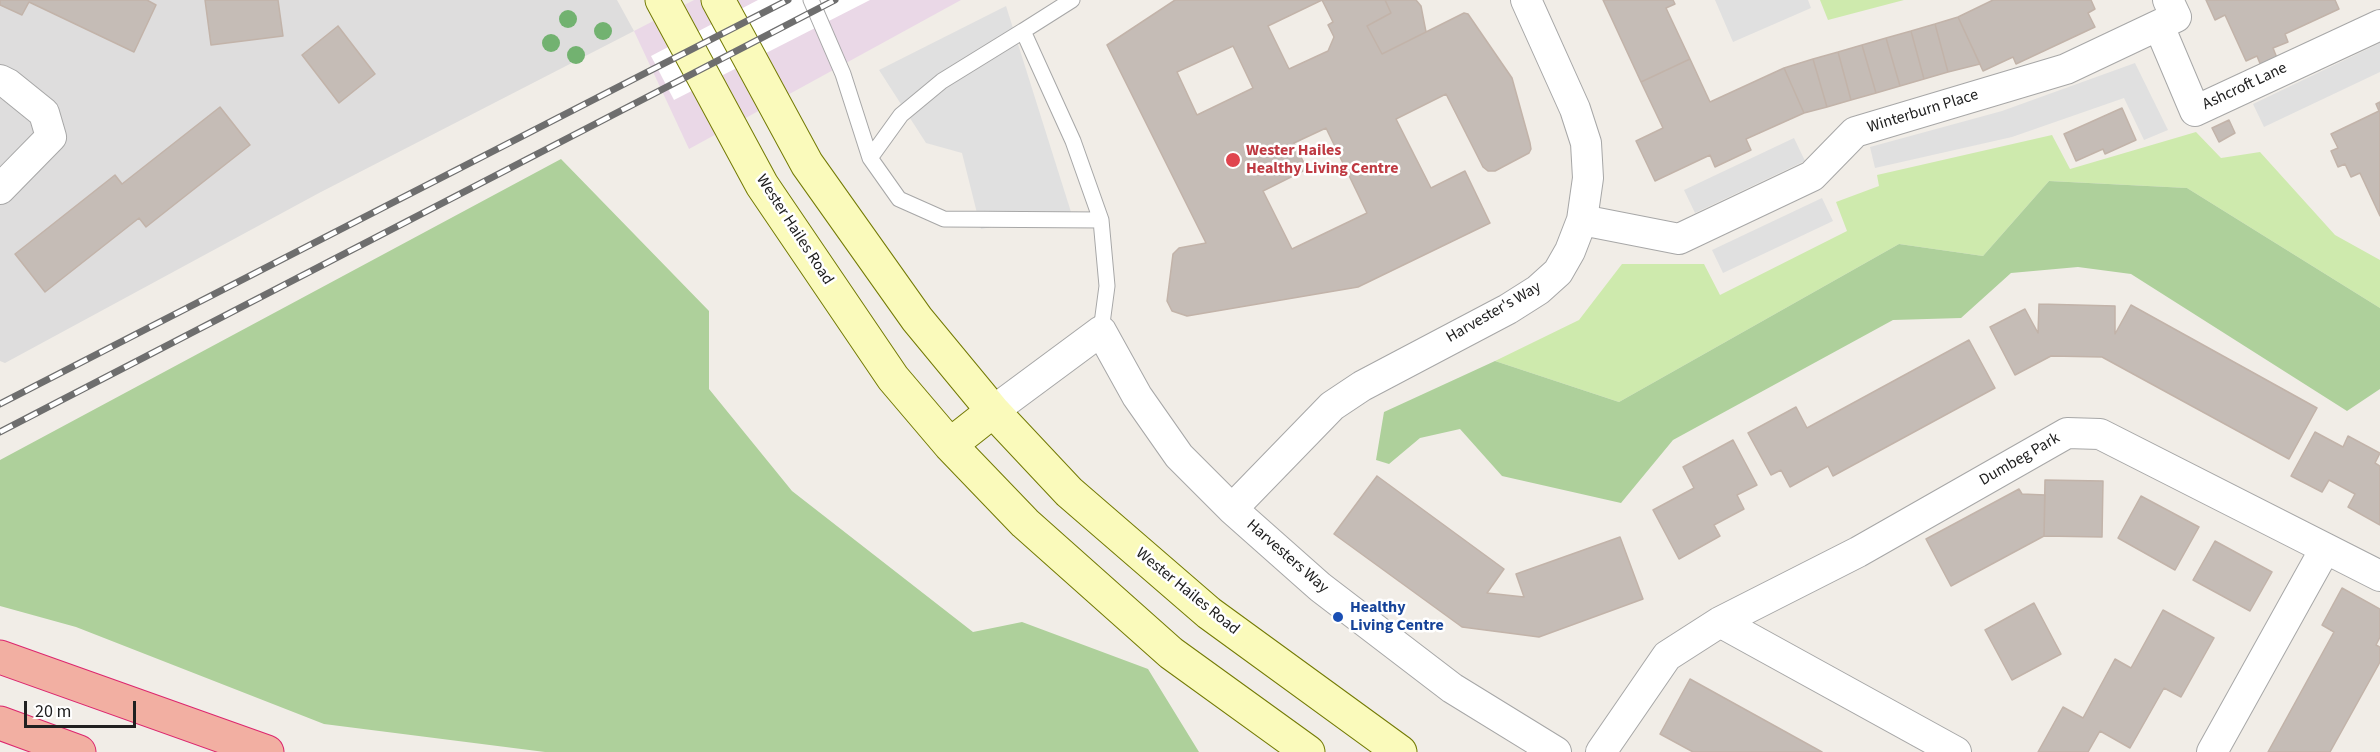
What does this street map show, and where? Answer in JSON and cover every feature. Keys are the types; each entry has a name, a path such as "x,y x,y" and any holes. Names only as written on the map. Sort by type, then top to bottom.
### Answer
{"highway":[{"path":"0,657 267,752"},
{"path":"0,723 79,752"}],"main road":[{"name":"Wester Hailes Road","path":"662,0 762,185 893,378 950,446 1025,523 1171,653 1308,752"},
{"name":"Wester Hailes Road","path":"718,0 807,164 917,319 993,411 1069,492 1209,613 1400,752"},
{"path":"950,446 993,411"}],"street":[{"name":"Harvester's Way","path":"1232,509 1332,406 1362,386 1508,309 1538,290 1557,272 1570,251 1582,220 1588,178 1586,143 1575,109 1526,0"},
{"name":"Winterburn Place","path":"1582,220 1678,239 1812,176 1856,132 2066,69 2168,14"},
{"name":"Ashcroft Lane","path":"2168,14 2195,111 2380,26"},
{"path":"0,80 44,113 51,137 0,189"},
{"path":"993,411 1101,331"},
{"name":"Harvesters Way","path":"1101,331 1137,396 1179,456 1232,509 1320,587 1452,688 1556,752"},
{"name":"Dumbeg Park","path":"1601,752 1667,656 1720,622 1858,552 2067,433 2100,434 2380,576"},
{"path":"2212,752 2325,549"},
{"path":"1720,622 1956,752"}],"lane":[{"path":"811,0 843,74 870,158 899,199 944,219 1101,220"},
{"path":"870,158 901,115 942,81 1072,0"},
{"path":"1023,31 1073,141 1101,220 1107,286 1101,331"}],"shaded area":[{"path":"0,0 617,0 634,31 319,193 5,363 0,361"},
{"path":"694,0 961,0 689,149 634,31"},
{"path":"1715,0 1808,0 1811,8 1733,42"},
{"path":"1006,6 1071,212 981,229 962,153 926,143 879,70"},
{"path":"2380,43 2380,72 2264,127 2253,104"},
{"path":"2135,63 2168,130 2144,140 2124,98 2012,137 1875,168 1870,147 2002,111"},
{"path":"1794,138 1805,161 1695,213 1684,190"},
{"path":"1822,198 1833,221 1723,273 1712,250"}],"green space":[{"path":"1820,0 1904,0 1828,20"},
{"path":"2196,132 2221,158 2260,152 2335,235 2380,260 2380,308 2187,188 2049,181 1983,256 1899,244 1619,402 1495,361 1579,320 1622,264 1704,264 1720,295 1847,231 1836,202 1879,186 1877,175 2052,135 2070,169"},
{"path":"561,159 709,311 709,389 792,491 973,632 1022,622 1148,669 1199,752 545,752 324,724 76,627 0,606 0,460"},
{"path":"2049,181 2187,188 2380,308 2380,389 2347,411 2131,274 2078,267 2011,273 1961,318 1893,320 1673,440 1621,503 1502,476 1460,429 1420,438 1389,464 1376,460 1384,412 1495,361 1619,402 1899,244 1983,256"}],"pier":[{"path":"758,0 870,0 674,100 651,56"}],"building":[{"path":"0,0 147,0 156,5 134,52 29,2 22,15 0,5"},
{"path":"205,0 278,0 283,36 211,45"},
{"name":"Wester Hailes Healthy Living Centre","path":"1175,0 1322,0 1385,0 1391,13 1367,26 1382,54 1464,13 1468,14 1512,78 1531,149 1529,153 1495,171 1488,171 1483,167 1446,94 1396,119 1431,188 1465,171 1490,223 1358,287 1187,316 1172,311 1167,301 1173,254 1179,248 1206,243 1107,45","holes":["1322,0 1333,22 1328,25 1334,37 1328,51 1289,69 1268,26","1233,46 1253,88 1197,115 1177,72","1326,128 1367,213 1292,249 1263,191 1307,169 1294,143"]},
{"path":"1385,0 1416,0 1421,6 1426,32 1382,54 1367,26 1391,13"},
{"path":"1603,0 1673,0 1675,4 1666,8 1690,59 1641,82"},
{"path":"1993,0 2091,0 2095,9 2088,13 2095,27 2016,64 2013,57 1983,71 1958,17"},
{"path":"2206,0 2335,0 2339,9 2285,34 2288,42 2273,48 2277,58 2261,66 2257,56 2246,61 2225,15 2215,20"},
{"path":"1958,17 1980,64 1948,72 1935,24"},
{"path":"1935,24 1948,72 1924,79 1911,31"},
{"path":"338,26 375,74 339,103 302,55"},
{"path":"1911,31 1924,79 1900,86 1886,38"},
{"path":"1886,38 1900,86 1876,93 1862,45"},
{"path":"1862,45 1876,93 1851,100 1838,52"},
{"path":"1838,52 1851,100 1827,107 1813,59"},
{"path":"1690,59 1710,102 1784,68 1804,113 1746,139 1751,150 1715,167 1710,155 1655,181 1636,141 1663,128 1641,82"},
{"path":"1813,59 1827,107 1804,113 1784,68"},
{"path":"2380,102 2380,216 2360,173 2351,177 2345,164 2338,167 2331,151 2338,148 2331,134 2379,111 2376,104"},
{"path":"220,107 250,145 146,227 139,218 45,292 15,254 115,175 122,184"},
{"path":"2122,108 2136,140 2105,154 2103,149 2076,161 2064,134"},
{"path":"2229,120 2235,133 2219,142 2212,128"},
{"path":"2039,304 2115,306 2115,334 2131,305 2317,408 2289,459 2102,357 2051,356 2015,375 1990,327 2025,309 2038,333"},
{"path":"1969,340 1995,388 1833,476 1828,466 1790,487 1781,470 1771,475 1748,433 1796,407 1807,428"},
{"path":"2315,432 2343,447 2348,436 2380,453 2375,463 2380,466 2380,525 2348,507 2355,494 2329,480 2322,492 2291,476"},
{"path":"1733,440 1757,485 1737,495 1744,509 1714,525 1720,536 1679,559 1653,510 1694,488 1683,467"},
{"path":"1377,476 1504,569 1487,593 1524,597 1516,574 1620,537 1643,599 1539,637 1462,627 1334,534"},
{"path":"2045,480 2103,481 2102,537 2044,536"},
{"path":"2019,489 2022,494 2045,495 2044,536 1951,586 1926,539"},
{"path":"2141,496 2199,527 2175,570 2118,538"},
{"path":"2215,541 2272,572 2250,611 2193,580"},
{"path":"2342,588 2380,609 2380,637 2376,645 2380,647 2380,662 2330,752 2268,752 2334,632 2322,625"},
{"path":"2034,603 2061,654 2012,680 1985,630"},
{"path":"2163,610 2214,638 2181,697 2164,688 2130,748 2100,731 2088,752 2038,752 2063,707 2083,718 2115,659 2131,668"},
{"path":"1690,679 1822,752 1693,752 1660,734"}],"railway":[{"path":"0,404 788,0"},
{"path":"0,432 835,0"}],"place":[{"name":"Wester Hailes Healthy Living Centre","path":"1233,160"},
{"name":"Healthy Living Centre","path":"1338,617"}]}
